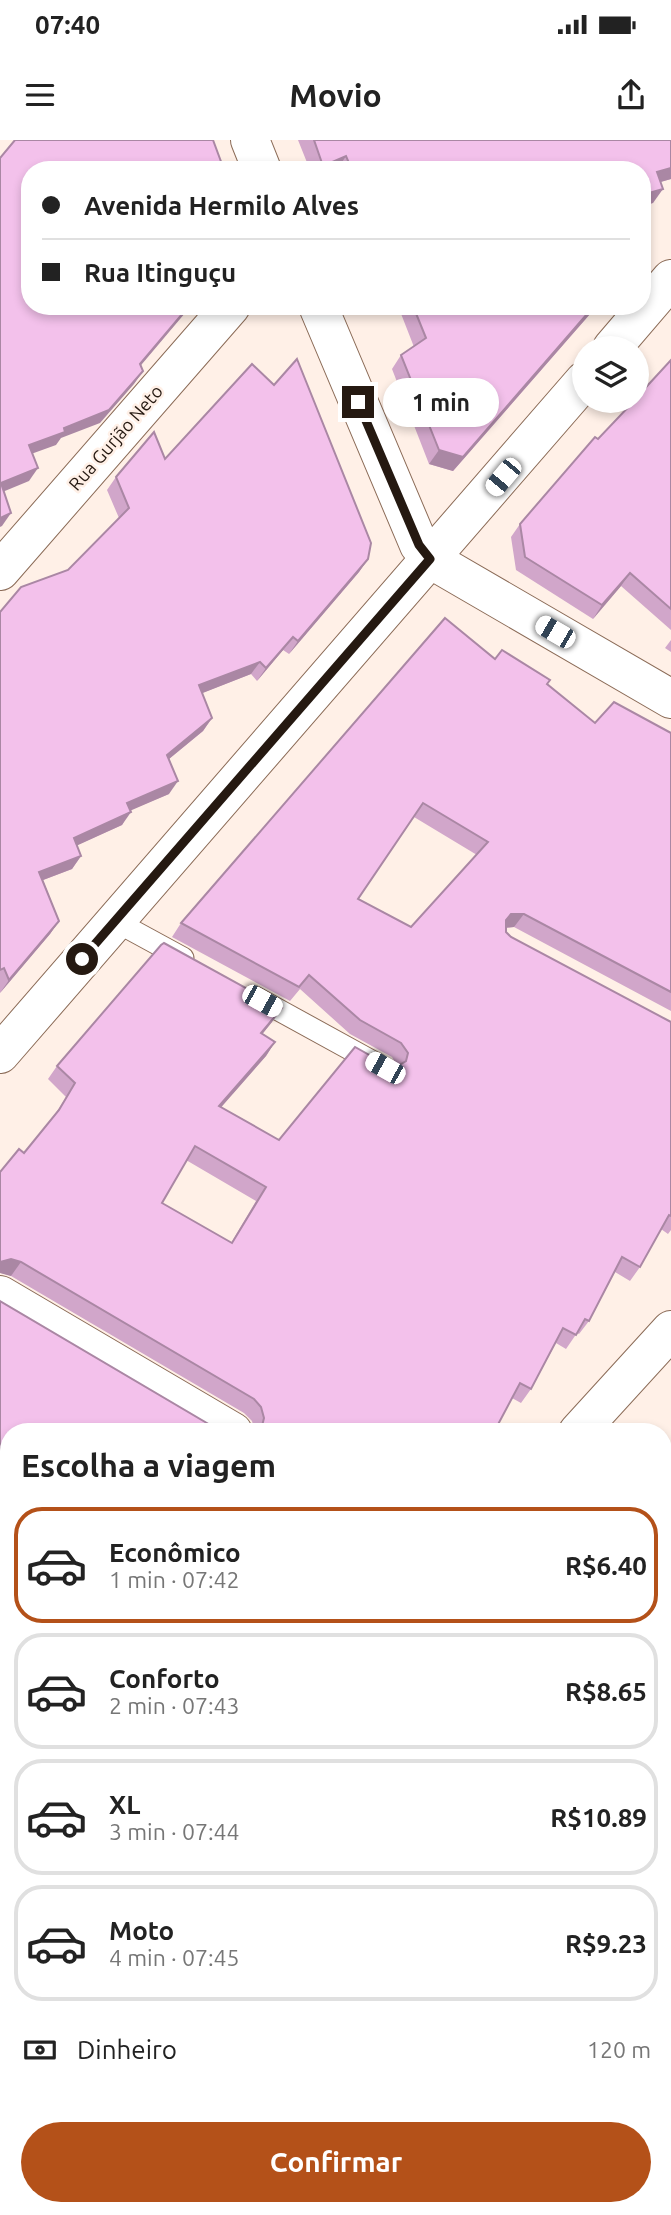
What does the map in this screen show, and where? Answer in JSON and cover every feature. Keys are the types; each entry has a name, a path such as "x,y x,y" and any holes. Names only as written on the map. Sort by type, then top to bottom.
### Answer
{"street":[{"path":"250,140 258,161"},
{"path":"651,302 671,279"},
{"name":"Rua Gurjão Neto","path":"0,571 223,315"},
{"path":"321,315 419,545 430,559 671,699"},
{"path":"622,336 640,315"},
{"path":"0,1054 572,395"},
{"path":"0,1295 218,1423"},
{"path":"586,1423 671,1330"}],"lane":[{"path":"115,921 201,968"},
{"path":"237,988 385,1068"}],"building":[{"path":"15,140 213,140 221,161 21,161 21,315 181,315 140,364 143,371 109,410 64,428 65,432 29,445 38,468 1,483 11,513 0,518 0,158"},
{"path":"314,140 671,140 671,168 657,172 663,189 651,192 651,161 348,161 346,156 334,161 321,161"},
{"path":"417,315 586,315 463,457 439,450 401,355 426,338"},
{"path":"297,359 371,543 368,559 298,641 293,637 266,668 260,662 199,685 212,718 167,755 178,781 127,803 131,812 74,838 81,856 39,872 59,921 9,980 4,968 0,970 0,612 21,587 68,570 129,508 116,477 154,432 165,459 252,364 274,385"},
{"path":"671,360 671,609 630,573 602,605 525,557 520,524 595,437 598,439 623,413 649,413 649,384"},
{"path":"445,618 495,659 502,650 550,680 547,684 595,723 614,702 671,733 671,992 524,914 511,914 506,920 506,932 671,1022 671,1216 669,1215 640,1267 622,1257 589,1321 585,1319 576,1335 563,1328 531,1389 520,1383 499,1423 263,1423 261,1407 254,1399 21,1262 11,1259 0,1262 0,1172 19,1149 24,1153 59,1110 75,1083 57,1066 164,943 282,1008 261,1033 275,1042 219,1106 279,1140 355,1047 389,1066 396,1067 406,1061 408,1053 401,1043 360,1020 309,975 299,987 181,923","holes":["423,803 488,842 411,927 358,899","195,1146 266,1187 232,1243 162,1203"]},
{"path":"0,1301 207,1423 0,1423"}],"route":[{"path":"82,959 430,559 419,545 358,402"}]}
